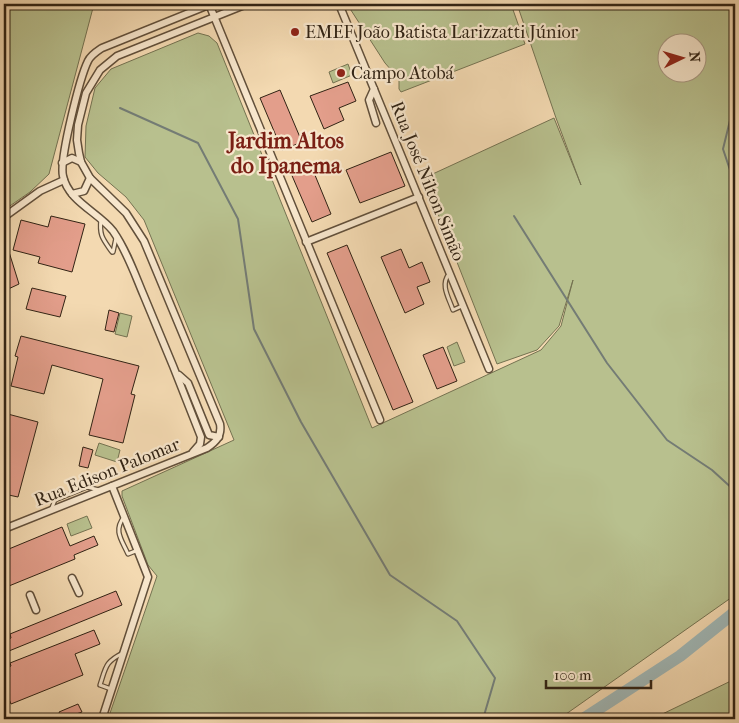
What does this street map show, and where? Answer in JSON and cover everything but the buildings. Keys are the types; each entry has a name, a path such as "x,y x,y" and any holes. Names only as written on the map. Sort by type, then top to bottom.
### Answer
{"street":[{"path":"193,454 200,444 201,437 177,372 128,258 116,237 102,219 72,194 64,180 62,163 85,68 91,57 102,48 210,4 380,420"},
{"path":"177,372 188,383 209,435 219,437 221,433 220,424 144,241 126,212 90,178 81,162 77,146 78,132 86,94 100,70 117,56 247,4"},
{"name":"Rua José Nilton Simão","path":"339,4 489,369"},
{"path":"117,56 110,52 109,48 158,28 162,24"},
{"path":"374,89 369,100 376,122"},
{"path":"62,163 72,158 81,162"},
{"path":"72,194 84,191 90,178"},
{"path":"4,217 40,191 64,180"},
{"path":"306,242 418,197"},
{"name":"Rua Edison Palomar","path":"4,529 193,454 207,448 219,437"},
{"path":"102,719 148,576 112,486"},
{"path":"72,578 79,593"},
{"path":"30,595 36,610"}],"lane":[{"path":"102,219 100,233 112,252 116,237"},
{"path":"450,273 446,278 444,286 453,310 463,306"},
{"path":"124,517 118,525 118,531 128,554 138,550"},
{"path":"111,690 100,685 106,664 112,658 123,653"}],"green space":[{"path":"4,4 94,4 49,174 30,192 4,210"},
{"path":"347,4 511,4 525,44 401,92 399,89 399,79 385,63"},
{"path":"517,4 735,4 735,595 559,719 108,719 157,576 148,565 122,496 122,491 234,440 144,220 126,197 98,173 85,157 86,126 95,88 111,69 198,33 209,36 217,43 372,428 541,350 561,326 573,280 559,326 537,350 497,364 424,178 554,118 581,185"},
{"name":"Campo Atobá","path":"348,64 352,75 333,83 329,72"},
{"path":"120,313 132,316 127,337 115,334"},
{"path":"457,342 465,362 454,366 447,347"},
{"path":"99,443 120,450 117,462 95,455"},
{"path":"87,516 92,528 71,536 67,524"},
{"path":"735,679 735,719 652,719"}],"waterway":[{"path":"735,100 723,149 735,185"},
{"path":"120,108 198,143 238,219 254,329 301,422 390,575 457,621 495,678 483,719"},
{"path":"514,216 607,363 667,440 712,470 735,491"},
{"path":"583,719 680,656 735,612"}],"place":[{"name":"EMEF João Batista Larizzatti Júnior","path":"295,32"},
{"name":"Campo Atobá","path":"341,73"}],"district":[{"name":"Jardim Altos do Ipanema","path":"286,152"}]}
